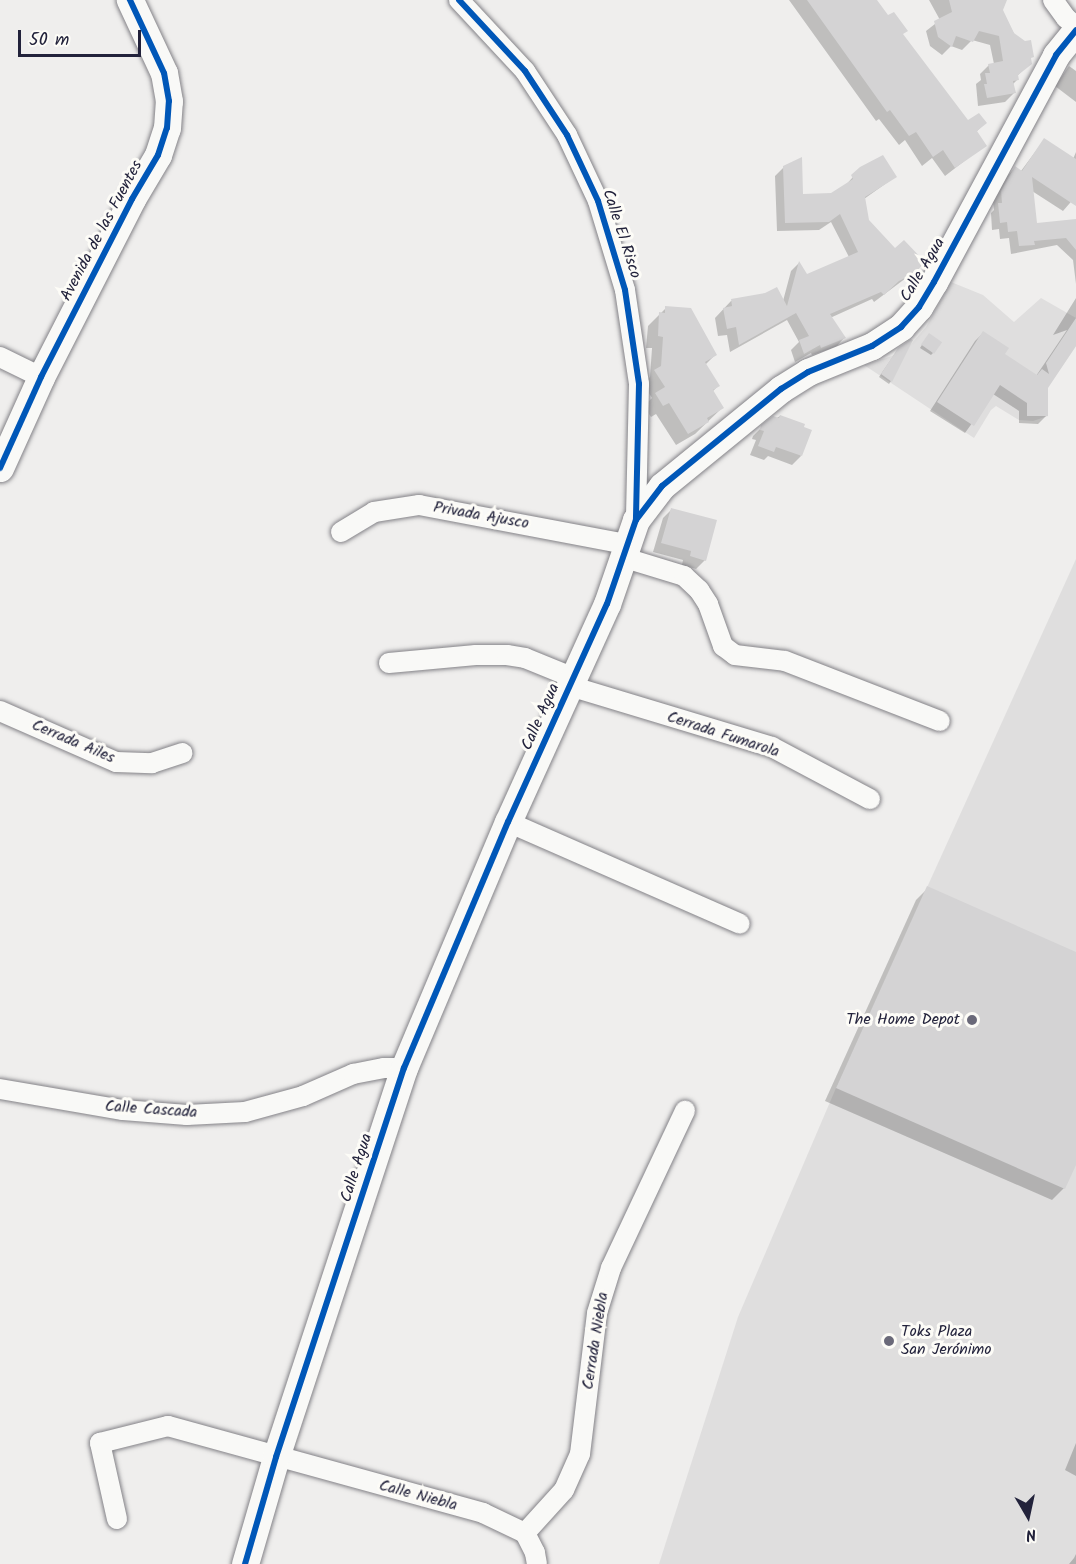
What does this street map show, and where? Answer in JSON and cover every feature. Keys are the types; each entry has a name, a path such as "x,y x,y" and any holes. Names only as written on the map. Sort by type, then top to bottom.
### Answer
{"street":[{"name":"Avenida de las Fuentes","path":"0,468 41,377 132,199 158,155 167,128 170,101 164,73 130,0"},
{"name":"Calle El Risco","path":"459,0 525,71 567,135 598,201 625,290 639,384 628,540"},
{"path":"1053,0 1076,28"},
{"name":"Calle Agua","path":"245,1564 276,1457 404,1068 508,822 607,604 628,540 662,486 781,389 808,372 887,339 907,320 934,282 1056,55 1076,28"},
{"path":"0,357 41,377"},
{"name":"Privada Ajusco","path":"341,532 374,512 419,505 628,540 684,576 699,590 708,604 723,646 735,655 785,661 940,721"},
{"name":"Cerrada Fumarola","path":"389,663 476,655 507,655 525,658 572,682 772,747 870,799"},
{"name":"Cerrada Ailes","path":"0,711 116,762 152,763 182,753"},
{"path":"508,822 740,924"},
{"name":"Calle Cascada","path":"0,1089 123,1110 187,1115 245,1112 303,1096 353,1074 384,1068 404,1068"},
{"name":"Cerrada Niebla","path":"525,1533 564,1490 580,1454 597,1313 611,1268 685,1111"},
{"name":"Calle Niebla","path":"117,1519 100,1443 168,1426 483,1514 525,1533"},
{"path":"525,1533 535,1553 537,1564"}],"shaded area":[{"path":"951,282 983,295 1014,322 1041,298 1076,318 1076,346 1048,387 1048,416 1033,421 1019,420 996,406 991,410 974,438 864,365 892,356 912,343 926,327"},
{"path":"1076,559 1076,1564 659,1564 738,1317 836,1088"}],"building":[{"path":"807,0 877,0 888,15 894,12 908,31 903,34 968,120 979,113 987,123 977,131 987,146 955,168 943,150 933,157 916,132 909,136 890,110 887,112"},
{"path":"949,0 1007,0 1003,10 1014,33 1025,41 1031,40 1034,57 1031,58 1032,64 1018,75 1019,80 1013,81 1016,93 987,98 984,84 987,84 985,73 990,73 988,64 1003,61 999,36 979,31 973,42 956,36 952,47 938,37 934,21 952,12"},
{"path":"1044,138 1076,159 1076,206 1032,177 1037,223 1076,219 1076,250 1066,238 1034,241 1035,245 1019,246 1017,231 1008,232 1007,222 1000,223 998,203 1002,203 1001,191 1015,166 1022,171"},
{"path":"883,155 897,177 865,197 869,220 895,248 904,240 925,262 915,273 899,281 884,295 881,292 830,314 846,338 821,348 820,345 804,354 799,340 809,336 796,313 739,345 736,327 727,329 723,308 732,306 731,299 765,293 777,287 787,306 799,261 807,274 858,252 840,214 829,222 785,223 783,166 802,157 803,194 831,193 853,179 851,175 860,167"},
{"path":"665,306 691,308 717,355 705,362 720,386 713,390 724,408 707,418 709,422 688,434 669,403 663,406 655,393 665,387 654,370 661,366 663,337 658,336 659,312 665,313"},
{"path":"1076,318 1076,346 1048,388 1048,416 1027,416 1027,403 1000,385 974,426 937,402 983,331 1009,348 1005,354 1037,375 1042,369 1049,374 1046,363"},
{"path":"929,333 942,342 934,354 921,344"},
{"path":"911,339 913,340 892,382 881,374 898,348"},
{"path":"780,415 805,424 804,427 812,430 802,456 776,447 774,452 758,446 764,431 760,430 761,425 773,416 779,418"},
{"path":"671,508 717,520 706,561 690,556 691,551 661,543"},
{"name":"The Home Depot","path":"927,886 1076,952 1076,1165 1065,1189 836,1088"}],"cycle path":[{"path":"0,468 41,377 132,199 158,155 167,128 169,101 164,73 130,0"},
{"path":"459,0 525,71 567,135 598,201 625,290 639,384 636,520"},
{"path":"245,1564 276,1457 404,1068 508,822 607,604 636,520 662,486 781,389 808,372 872,346 901,327 919,307 1056,55 1076,30"}],"place":[{"name":"The Home Depot","path":"972,1020"},
{"name":"Toks Plaza San Jerónimo","path":"889,1341"}]}
